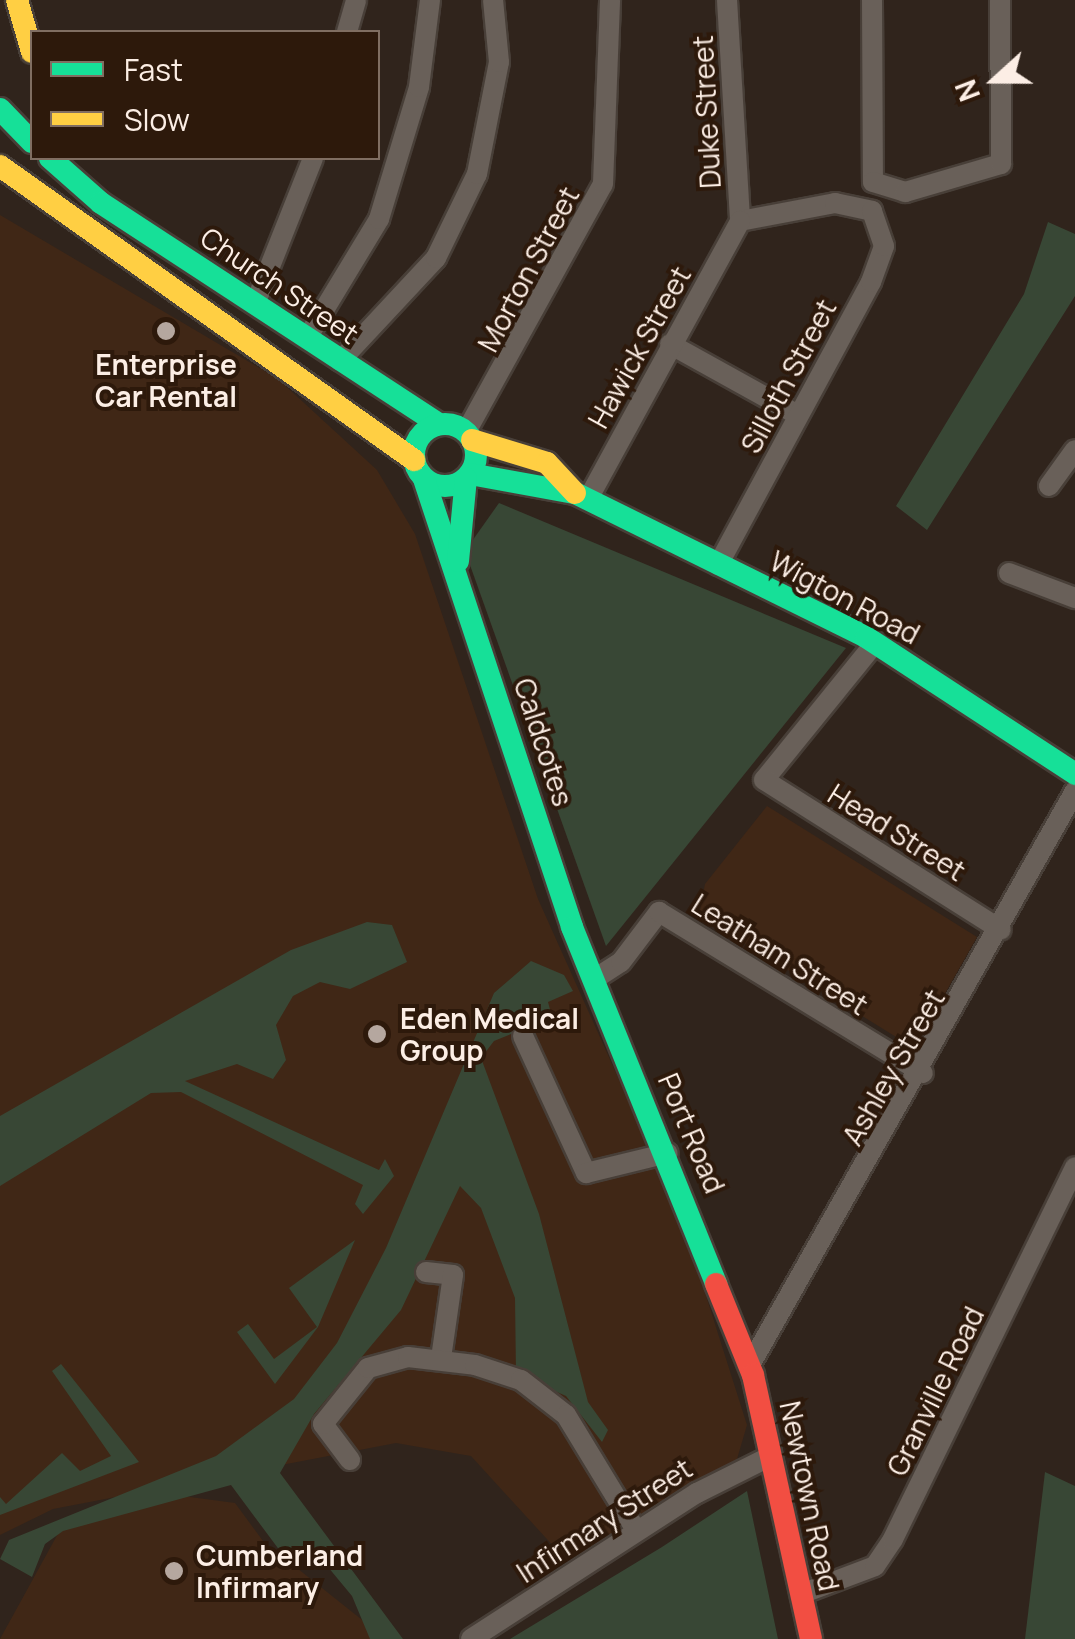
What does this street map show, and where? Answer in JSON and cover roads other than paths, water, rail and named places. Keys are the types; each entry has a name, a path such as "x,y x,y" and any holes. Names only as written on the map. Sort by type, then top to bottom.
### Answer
{"main road":[{"path":"17,0 30,45"},
{"path":"0,109 30,140"},
{"name":"Church Street","path":"52,160 90,192 439,424"},
{"path":"69,160 90,192"},
{"path":"2,169 441,486 468,476 469,436 439,424 416,441 419,470"},
{"name":"Wigton Road","path":"469,436 547,463 582,496 875,643 1075,774"},
{"name":"Caldcotes","path":"419,470 458,574 572,928"},
{"name":"Wigton Road","path":"468,476 582,496"},
{"name":"Caldcotes","path":"458,574 468,476"},
{"name":"Port Road","path":"572,928 668,1153 750,1365"},
{"name":"Newtown Road","path":"750,1365 811,1639"}],"street":[{"path":"348,30 356,0"},
{"path":"307,338 379,219 420,87 430,0"},
{"path":"340,361 436,258 477,174 500,62 493,0"},
{"name":"Morton Street","path":"469,436 603,184 610,0"},
{"name":"Duke Street","path":"727,0 740,222"},
{"path":"740,222 836,203 872,211 882,186 872,0"},
{"path":"882,186 1000,164 1000,0"},
{"path":"255,304 312,160"},
{"name":"Silloth Street","path":"718,565 871,282 884,246 872,211"},
{"name":"Hawick Street","path":"582,496 626,427 740,222"},
{"path":"670,344 798,415"},
{"path":"1049,486 1075,450"},
{"path":"1008,574 1075,598"},
{"name":"Head Street","path":"875,643 764,780 1001,930"},
{"name":"Ashley Street","path":"750,1365 923,1074 1075,791"},
{"name":"Leatham Street","path":"593,980 621,962 659,912 923,1074"},
{"path":"523,1036 586,1173 668,1153"},
{"name":"Granville Road","path":"801,1594 875,1566 893,1539 1075,1167"},
{"path":"426,1272 453,1275 440,1358"},
{"path":"350,1460 323,1424 357,1377 381,1361 440,1358 522,1380 566,1415 636,1530"},
{"name":"Infirmary Street","path":"471,1639 636,1530 771,1456"}],"place":[{"name":"Enterprise Car Rental","path":"166,331"},
{"name":"Eden Medical Group","path":"377,1034"},
{"name":"Cumberland Infirmary","path":"174,1571"}]}
